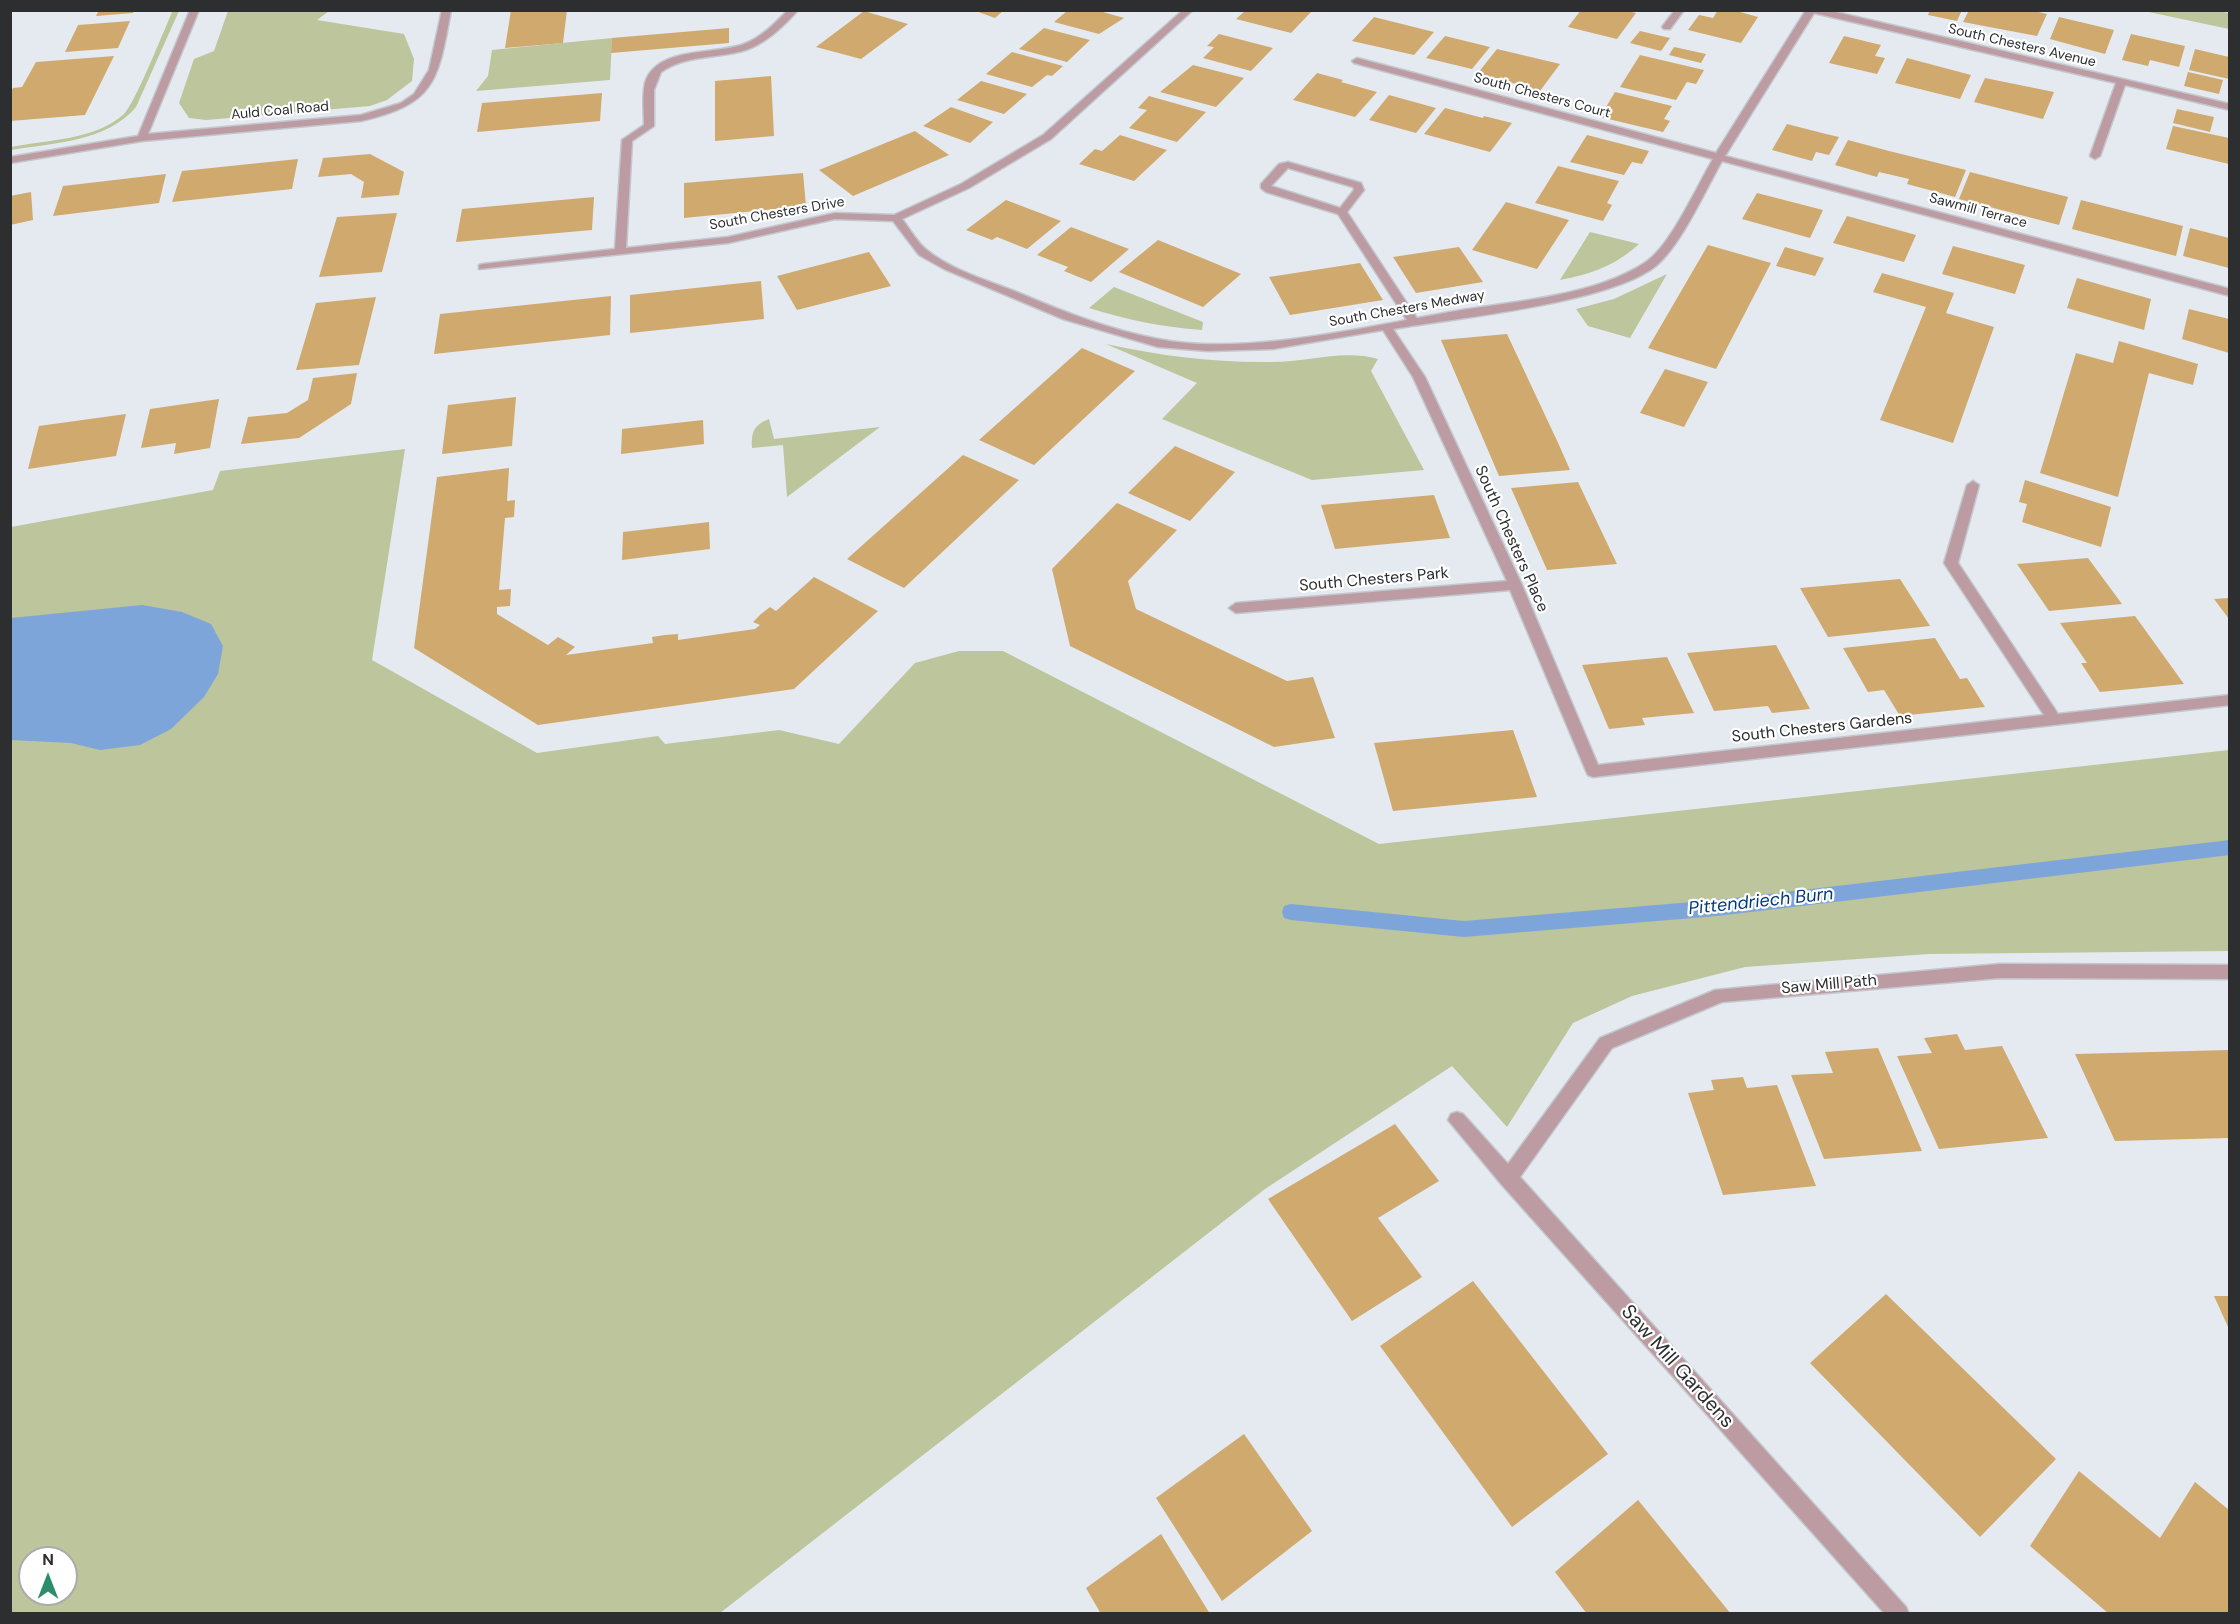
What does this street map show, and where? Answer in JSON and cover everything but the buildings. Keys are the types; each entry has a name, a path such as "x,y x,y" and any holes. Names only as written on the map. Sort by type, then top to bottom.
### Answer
{"street":[{"path":"142,138 195,10"},
{"name":"Auld Coal Road","path":"10,159 142,138 361,118 395,110 416,98 434,76 447,10"},
{"path":"620,251 627,141 649,126 651,80 659,68 673,59 730,52 754,43 794,10"},
{"path":"1667,27 1680,10"},
{"name":"South Chesters Avenue","path":"1812,10 2229,107"},
{"name":"South Chesters Medway","path":"896,218 923,253 948,267 1067,317 1158,344 1208,347 1273,345 1539,301 1593,289 1633,274 1652,263 1668,246 1719,157 1812,10"},
{"name":"South Chesters Drive","path":"483,267 728,240 834,216 896,218 965,186 1047,137 1188,11"},
{"name":"South Chesters Court","path":"1358,61 1719,157"},
{"path":"2095,156 2121,82"},
{"name":"Sawmill Terrace","path":"1719,157 2229,293"},
{"path":"1342,212 1359,190 1357,185 1288,165 1283,166 1265,186 1270,190 1342,212 1414,322"},
{"name":"South Chesters Place","path":"1386,327 1419,377 1515,585 1593,771"},
{"path":"1973,485 1951,563 2055,721"},
{"name":"South Chesters Park","path":"1236,608 1515,585"},
{"name":"South Chesters Gardens","path":"1593,771 2229,700"},
{"name":"Saw Mill Path","path":"1508,1179 1606,1043 1721,995 2000,971 2229,972"},
{"name":"Saw Mill Gardens","path":"1457,1120 1899,1614"}],"green space":[{"path":"173,10 179,11 136,107 124,119 110,128 78,139 11,150 11,147 85,134 113,123 124,114 142,82"},
{"path":"228,11 329,11 317,20 404,34 414,59 412,81 387,100 370,106 206,120 189,118 179,103 194,59 214,51"},
{"path":"2144,11 2229,13 2229,29"},
{"path":"612,38 610,80 476,91 488,76 492,50"},
{"path":"1590,232 1639,244 1621,258 1602,268 1560,280"},
{"path":"1667,274 1630,338 1588,326 1576,309 1614,299"},
{"path":"1114,287 1203,322 1202,330 1145,322 1089,308"},
{"path":"1106,344 1209,360 1285,361 1352,355 1378,359 1371,371 1424,470 1312,480 1162,419 1197,383"},
{"path":"769,419 774,439 880,427 787,497 783,445 752,448 754,430"},
{"path":"405,449 372,660 537,753 658,736 665,744 779,730 839,744 915,663 959,651 1003,651 1379,844 2229,750 2229,951 1929,954 1745,967 1632,996 1573,1023 1507,1127 1452,1066 1265,1189 720,1613 11,1614 11,527 213,490 220,471"}],"water":[{"path":"142,605 182,612 211,624 223,646 218,674 204,697 171,729 140,745 100,750 71,743 11,740 11,618"}],"waterway":[{"name":"Pittendriech Burn","path":"1291,912 1464,929 1717,908 2230,847"}]}
